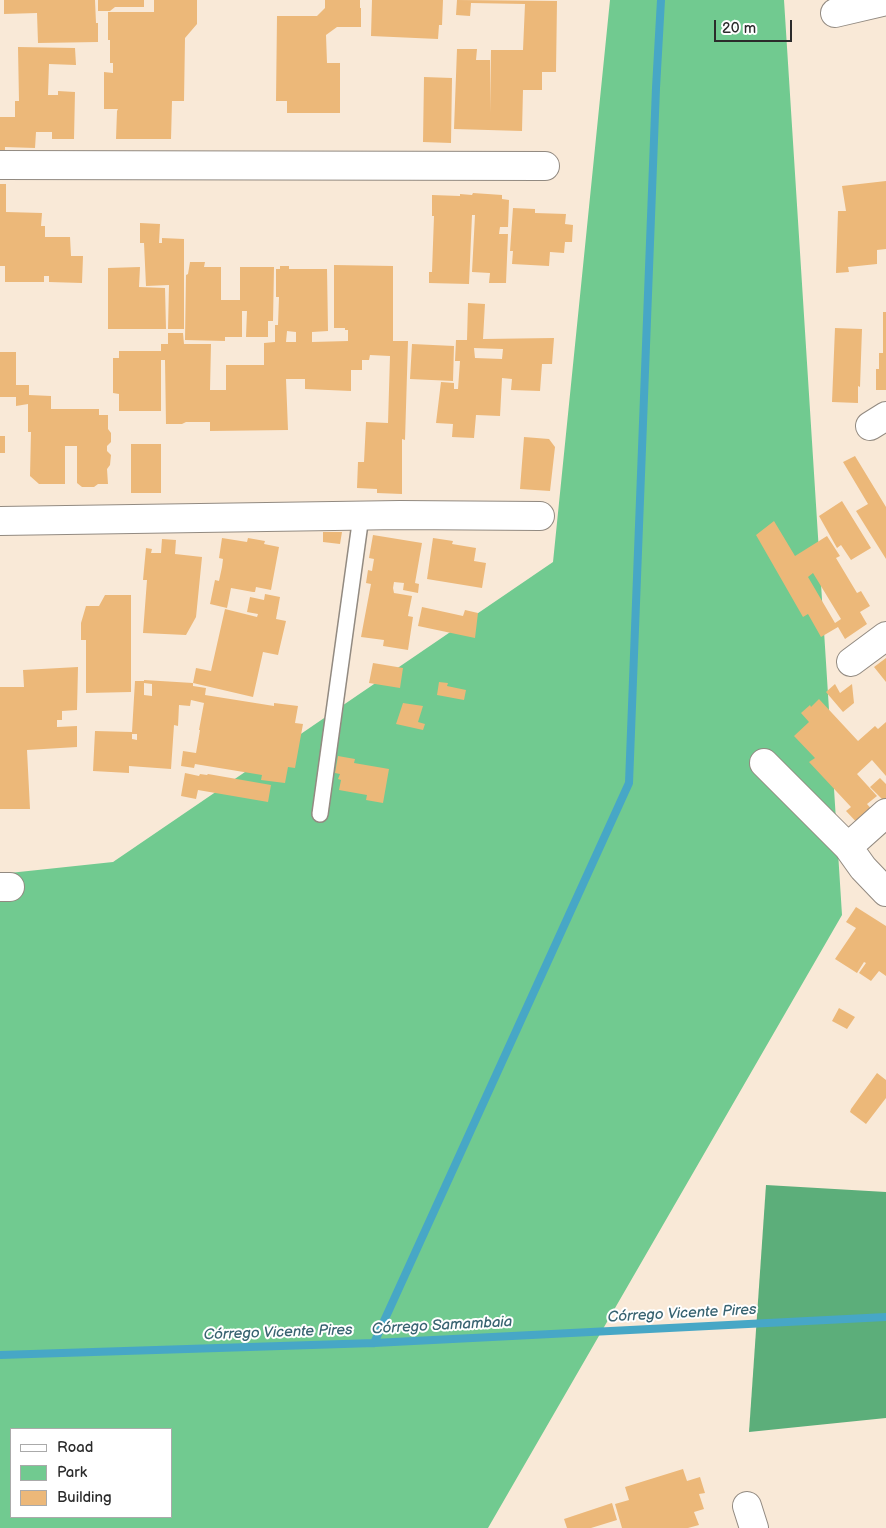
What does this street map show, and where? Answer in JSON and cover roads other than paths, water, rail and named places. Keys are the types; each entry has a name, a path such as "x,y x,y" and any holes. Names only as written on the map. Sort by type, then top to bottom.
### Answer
{"street":[{"path":"835,13 886,1"},
{"path":"0,165 545,166"},
{"path":"0,520 540,516"},
{"path":"851,662 886,636"},
{"path":"764,763 848,847 863,868 886,892"},
{"path":"848,847 886,813"}],"lane":[{"path":"320,814 361,516"}],"waterway":[{"path":"374,1343 629,783 661,0"},
{"name":"Córrego Samambaia","path":"0,1355 374,1343 886,1317"}],"water label":[{"name":"Córrego Vicente Pires","path":"682,1314"},
{"name":"Córrego Vicente Pires","path":"278,1333"}]}
